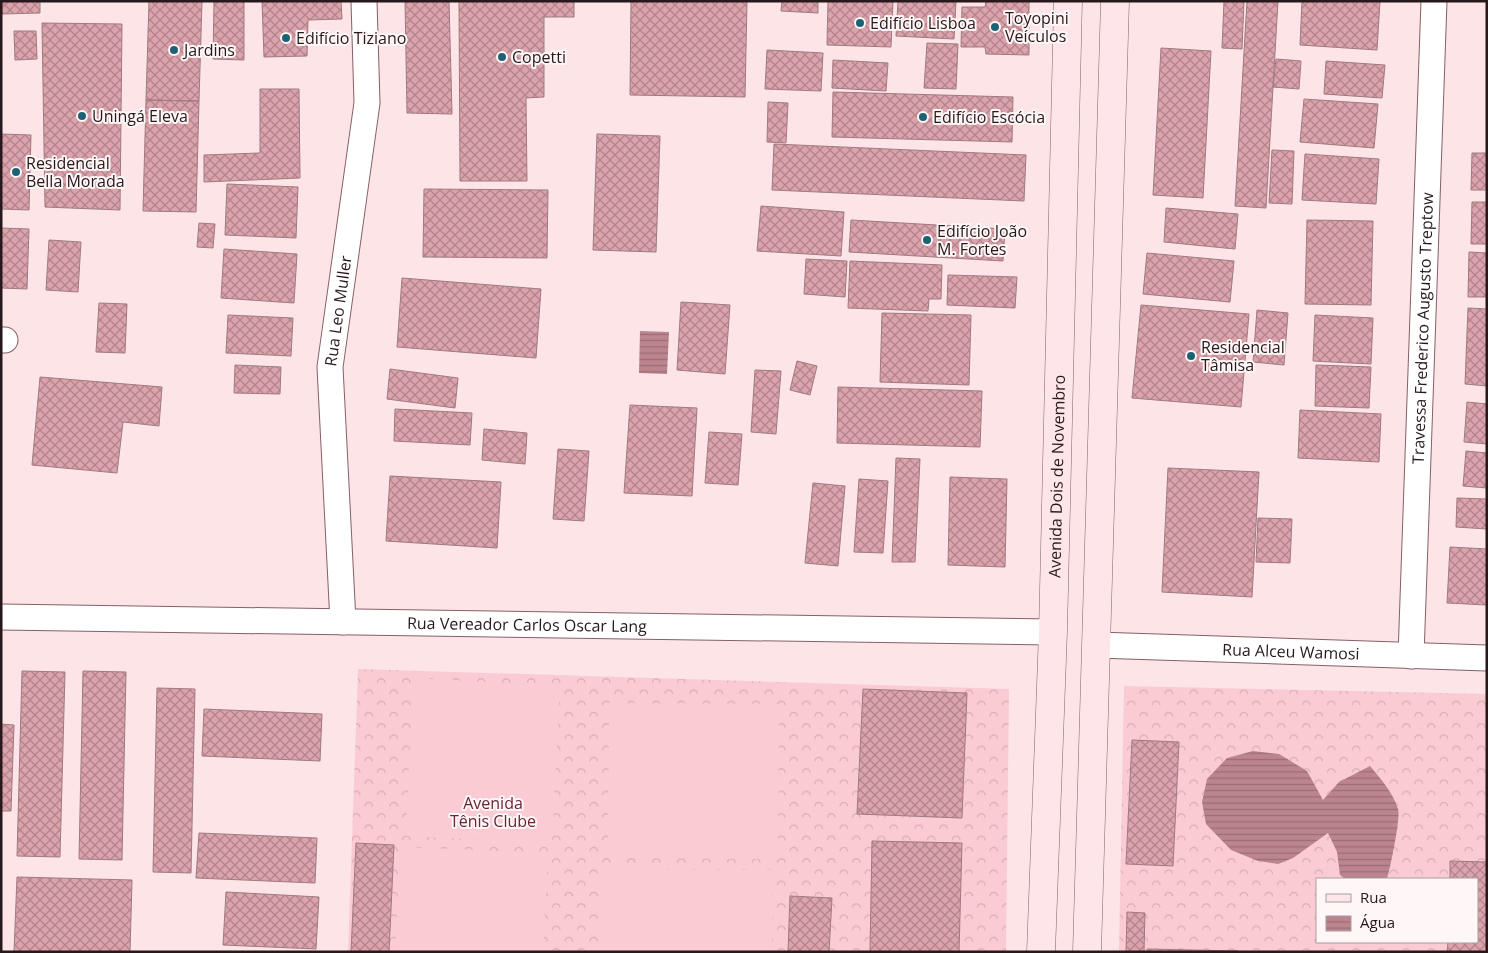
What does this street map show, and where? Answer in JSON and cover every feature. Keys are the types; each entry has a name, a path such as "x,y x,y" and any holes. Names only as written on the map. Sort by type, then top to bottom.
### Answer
{"street":[{"name":"Rua Leo Muller","path":"343,622 330,367 367,103 364,1"},
{"name":"Avenida Dois de Novembro","path":"1041,952 1053,632 1068,1"},
{"path":"1086,952 1115,1"},
{"name":"Travessa Frederico Augusto Treptow","path":"1410,656 1434,1"},
{"name":"Rua Vereador Carlos Oscar Lang","path":"1,617 1053,632"},
{"path":"1053,632 1096,645"},
{"name":"Rua Alceu Wamosi","path":"1096,645 1487,658"}],"green space":[{"name":"Avenida Tênis Clube","path":"358,669 1009,689 1006,952 348,952"},
{"path":"413,678 560,686 552,843 406,836"},
{"path":"1124,686 1487,694 1487,952 1119,952"},
{"path":"609,703 779,704 778,859 608,858"},
{"path":"400,847 548,853 543,952 395,952"},
{"path":"602,869 773,870 772,952 602,952"}],"water":[{"path":"640,331 669,332 667,374 639,373"},
{"path":"1253,751 1279,754 1307,771 1323,800 1339,782 1370,766 1390,792 1399,814 1393,855 1387,878 1344,878 1340,875 1337,852 1328,833 1293,858 1278,864 1258,861 1231,850 1206,824 1202,802 1207,779 1227,758"}],"building":[{"path":"2,1 40,1 40,13 2,14"},
{"name":"Jardins","path":"149,1 202,1 199,101 146,100"},
{"path":"214,1 244,1 244,60 213,59"},
{"name":"Edifício Tiziano","path":"262,1 341,1 342,19 308,20 307,56 264,57"},
{"path":"405,1 449,1 452,114 407,113"},
{"name":"Copetti","path":"459,1 574,1 574,17 544,17 544,97 526,98 527,181 460,181"},
{"path":"631,1 747,1 745,97 630,95"},
{"path":"782,1 818,1 818,13 781,11"},
{"name":"Edifício Lisboa","path":"828,1 893,1 891,47 827,45"},
{"path":"898,1 956,1 954,39 896,36"},
{"name":"Toyopini Veículos","path":"986,1 1029,1 1029,55 986,54 985,47 961,47 962,7 985,7"},
{"path":"1224,1 1244,1 1242,49 1222,48"},
{"path":"1247,1 1278,1 1266,208 1235,206"},
{"path":"1302,1 1380,1 1377,50 1300,45"},
{"name":"Uningá Eleva","path":"42,23 122,24 120,210 45,207"},
{"path":"14,31 36,31 37,59 15,60"},
{"path":"927,43 958,44 956,89 924,88"},
{"path":"1161,48 1211,51 1203,198 1153,195"},
{"path":"767,50 823,53 821,91 765,89"},
{"path":"1276,59 1301,61 1299,89 1273,87"},
{"path":"833,60 888,63 886,91 832,88"},
{"path":"1326,61 1385,65 1382,98 1324,94"},
{"path":"260,89 299,89 300,178 204,182 204,155 260,153"},
{"name":"Edifício Escócia","path":"833,92 1013,97 1012,142 832,137"},
{"path":"1304,99 1378,104 1374,148 1300,142"},
{"path":"146,100 199,101 196,212 143,211"},
{"path":"768,102 788,103 786,143 767,142"},
{"name":"Residencial Bella Morada","path":"1,134 31,135 29,210 1,209"},
{"path":"597,134 660,136 656,252 593,250"},
{"path":"774,144 1026,155 1024,201 772,190"},
{"path":"1272,150 1294,151 1292,204 1269,203"},
{"path":"1472,153 1487,153 1487,190 1471,190"},
{"path":"1305,154 1379,159 1376,204 1302,200"},
{"path":"227,184 298,187 296,238 225,235"},
{"path":"424,189 548,190 547,258 423,257"},
{"path":"1472,202 1487,202 1487,244 1471,244"},
{"path":"761,206 844,212 841,256 757,251"},
{"path":"1166,208 1238,214 1235,249 1164,242"},
{"name":"Edifício João M. Fortes","path":"851,220 1005,229 1003,261 849,252"},
{"path":"1307,220 1373,221 1371,305 1305,304"},
{"path":"199,223 215,224 213,248 197,247"},
{"path":"1,228 29,229 27,289 1,288"},
{"path":"49,240 81,242 78,292 46,290"},
{"path":"224,249 297,254 294,303 221,298"},
{"path":"1469,252 1487,253 1487,297 1468,297"},
{"path":"1147,253 1234,261 1230,302 1143,294"},
{"path":"806,259 847,261 845,297 804,294"},
{"path":"850,261 942,265 941,299 929,299 928,311 848,308"},
{"path":"948,275 1017,277 1015,308 947,305"},
{"path":"402,278 541,289 536,358 397,347"},
{"path":"681,302 730,305 725,374 677,370"},
{"path":"99,303 127,304 125,353 96,352"},
{"name":"Residencial Tâmisa","path":"1141,305 1249,314 1241,407 1132,398"},
{"path":"1468,308 1487,309 1487,386 1465,384"},
{"path":"1257,310 1288,313 1284,365 1253,362"},
{"path":"882,313 971,315 969,385 880,382"},
{"path":"228,315 293,318 291,356 226,353"},
{"path":"1315,315 1373,318 1371,364 1313,361"},
{"path":"797,361 817,366 810,395 790,390"},
{"path":"235,365 281,367 280,394 234,393"},
{"path":"1316,365 1371,367 1369,408 1315,406"},
{"path":"390,369 458,378 455,408 387,399"},
{"path":"755,370 781,371 776,434 751,432"},
{"path":"40,377 162,387 159,426 123,422 117,473 32,465"},
{"path":"838,387 982,391 980,447 837,443"},
{"path":"1467,402 1487,404 1487,444 1464,442"},
{"path":"630,405 697,408 692,496 624,493"},
{"path":"395,409 472,413 470,445 394,441"},
{"path":"1300,410 1381,414 1379,462 1298,458"},
{"path":"484,429 527,433 525,464 482,460"},
{"path":"709,432 742,434 738,485 705,483"},
{"path":"558,449 589,451 584,521 553,519"},
{"path":"1466,451 1487,453 1487,488 1463,486"},
{"path":"896,458 920,459 915,562 892,562"},
{"path":"1168,468 1259,472 1252,597 1162,592"},
{"path":"390,476 501,482 497,548 386,541"},
{"path":"950,477 1007,479 1005,567 948,565"},
{"path":"859,479 888,481 883,553 854,552"},
{"path":"813,483 845,486 838,566 805,563"},
{"path":"1457,498 1487,499 1487,529 1456,527"},
{"path":"1258,518 1292,519 1290,563 1256,562"},
{"path":"1450,547 1487,549 1487,605 1447,603"},
{"path":"22,671 65,672 60,857 17,856"},
{"path":"83,671 126,672 122,860 79,859"},
{"path":"157,688 195,689 191,873 153,872"},
{"path":"863,689 967,693 962,818 857,814"},
{"path":"204,709 322,714 320,761 202,756"},
{"path":"1,724 14,725 11,811 1,811"},
{"path":"1132,740 1179,742 1173,866 1126,864"},
{"path":"199,833 317,838 315,883 196,878"},
{"path":"872,841 962,843 959,952 870,952"},
{"path":"356,843 394,845 389,952 351,952"},
{"path":"1450,861 1487,862 1487,952 1447,952 1448,943 1478,943 1478,878 1450,878"},
{"path":"17,877 132,880 130,952 14,952"},
{"path":"226,892 319,897 316,949 223,945"},
{"path":"790,896 832,898 829,952 788,952"},
{"path":"1127,912 1145,913 1144,952 1126,952"},
{"path":"1147,949 1238,951 1147,952"}],"place":[{"name":"Edifício Lisboa","path":"860,23"},
{"name":"Toyopini Veículos","path":"995,27"},
{"name":"Edifício Tiziano","path":"286,38"},
{"name":"Jardins","path":"174,50"},
{"name":"Copetti","path":"502,57"},
{"name":"Uningá Eleva","path":"82,116"},
{"name":"Edifício Escócia","path":"923,117"},
{"name":"Residencial Bella Morada","path":"16,172"},
{"name":"Edifício João M. Fortes","path":"927,240"},
{"name":"Residencial Tâmisa","path":"1191,356"}]}
